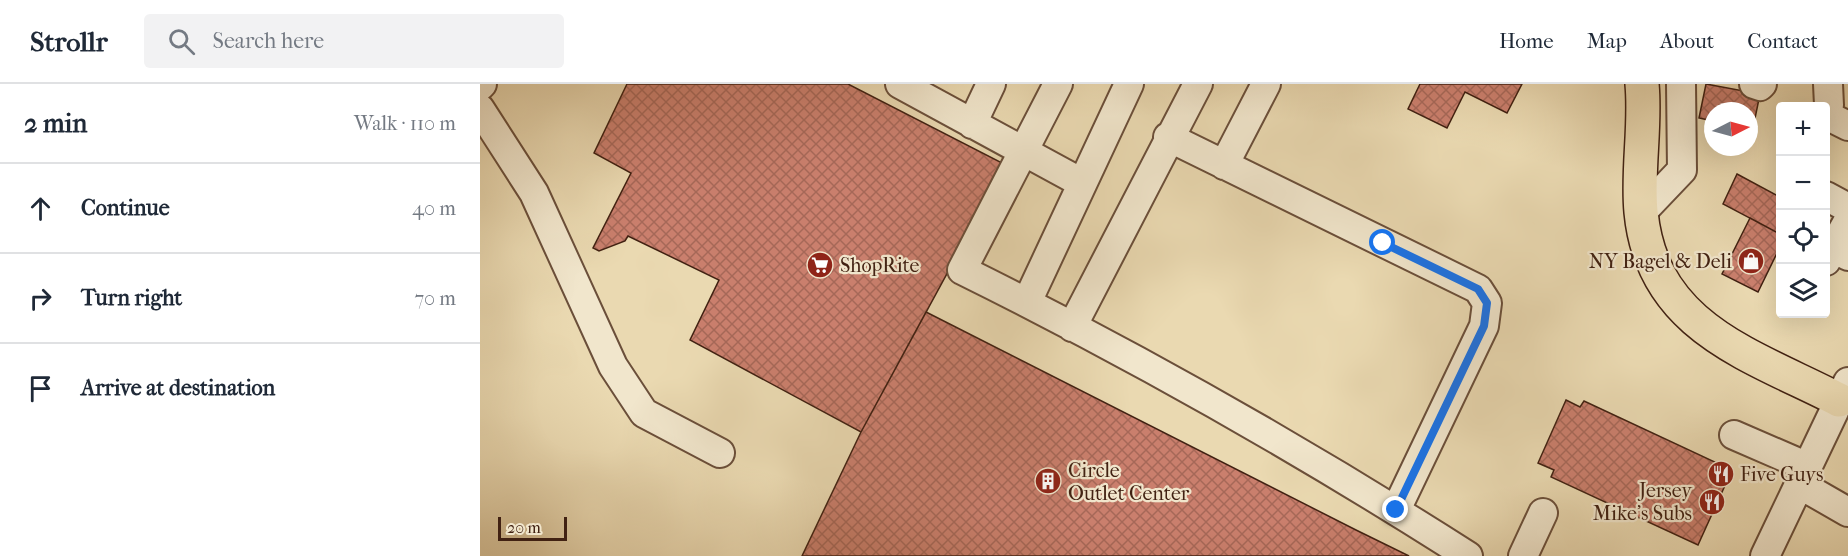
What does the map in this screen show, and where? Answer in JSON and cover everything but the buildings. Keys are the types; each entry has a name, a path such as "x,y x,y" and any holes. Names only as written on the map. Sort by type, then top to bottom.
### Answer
{"highway":[{"path":"1642,84 1641,213 1648,250 1664,285 1686,312 1713,336 1732,347 1845,396"}],"street":[{"path":"972,124 991,84"},
{"path":"1058,84 963,270 1118,349 1396,510 1468,556"},
{"path":"1027,302 1129,84"},
{"path":"1072,327 1168,137 1198,84"},
{"path":"1224,165 1266,84"},
{"path":"1641,213 1682,170 1681,84"},
{"path":"1754,84 1760,86 1762,84"},
{"path":"1828,84 1830,102"},
{"path":"915,88 972,124 1082,183"},
{"path":"480,109 534,193 613,366 644,413 720,453"},
{"path":"1830,115 1848,126"},
{"path":"1168,137 1478,289 1487,303 1484,326 1396,510"},
{"path":"1830,198 1848,208"},
{"path":"1835,255 1848,221"},
{"path":"1765,556 1845,396"},
{"path":"1734,435 1803,476 1848,512"},
{"path":"1523,556 1543,513"}],"place":[{"name":"NY Bagel & Deli","path":"1751,261"},
{"name":"ShopRite","path":"820,265"},
{"name":"Five Guys","path":"1721,474"},
{"name":"Circle Outlet Center","path":"1048,481"},
{"name":"Jersey Mike's Subs","path":"1712,502"}],"route":[{"path":"1383,243 1478,289 1487,303 1484,326 1396,510"}]}
